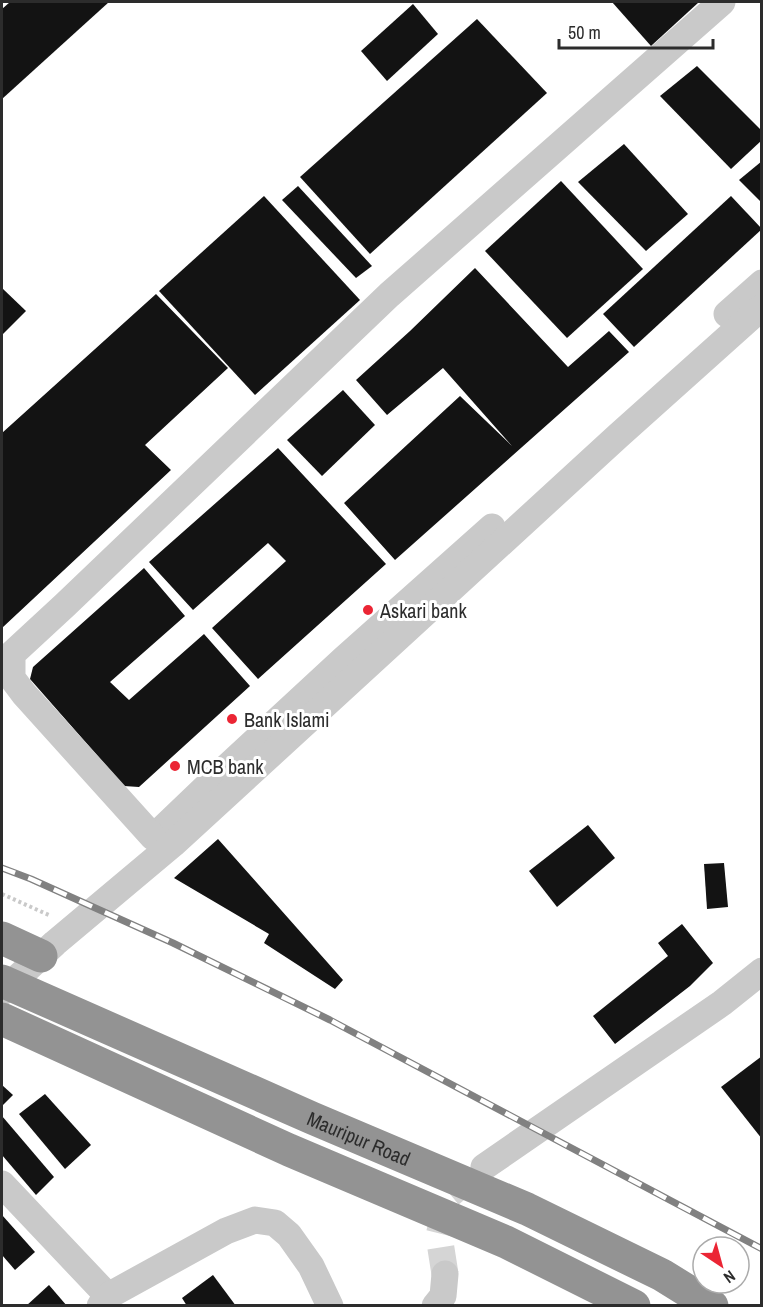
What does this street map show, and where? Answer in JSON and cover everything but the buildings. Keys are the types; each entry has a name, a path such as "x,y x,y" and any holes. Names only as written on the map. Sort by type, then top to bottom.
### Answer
{"highway":[{"name":"Mauripur Road","path":"2,981 312,1118 527,1209 662,1275 712,1305"},
{"name":"Mauripur Road","path":"2,1019 289,1150 506,1242 634,1305"}],"street":[{"path":"153,837 24,694 12,678 12,654 389,295 722,2"},
{"path":"2,992 17,952 153,837 344,659 762,283"},
{"path":"17,952 173,844 762,307"},
{"path":"484,1167 712,1010 762,971"},
{"path":"2,1184 104,1301 226,1231 255,1221 275,1223 289,1235 311,1266 330,1305"},
{"path":"435,1305 443,1296 446,1274"}],"path":[{"path":"2,894 57,919"}],"tunnel":[{"path":"445,1274 439,1236 449,1195 478,1171"}],"railway":[{"path":"2,868 173,943 330,1020 762,1249"}],"place":[{"name":"Askari bank","path":"368,610"},
{"name":"Bank Islami","path":"232,719"},
{"name":"MCB bank","path":"175,766"}]}
